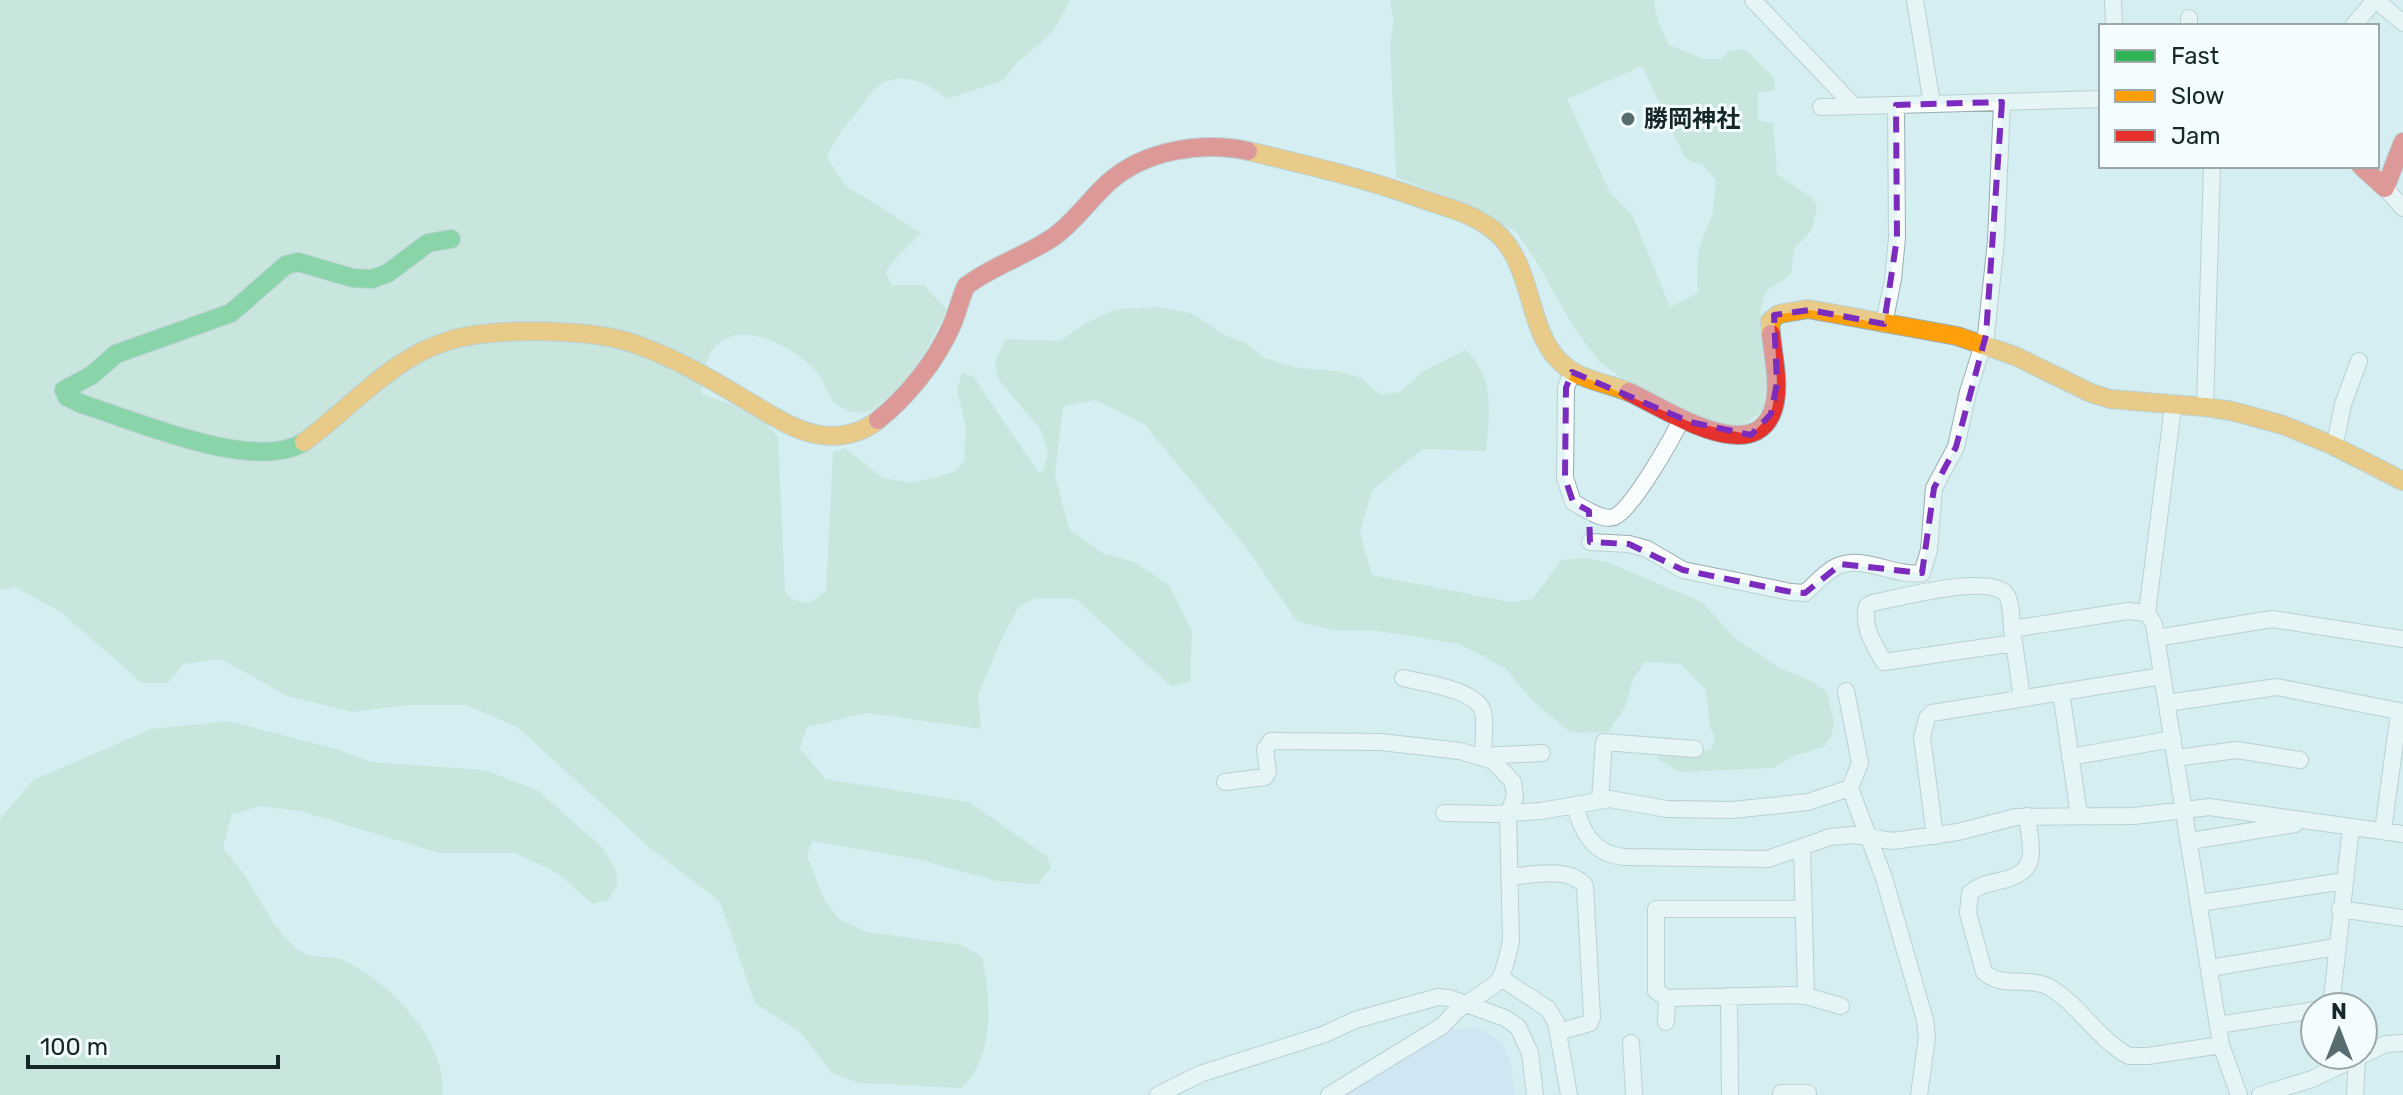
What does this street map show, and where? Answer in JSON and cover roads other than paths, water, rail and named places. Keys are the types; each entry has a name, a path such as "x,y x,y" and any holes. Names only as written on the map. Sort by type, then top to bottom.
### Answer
{"street":[{"path":"1753,0 1854,106"},
{"path":"1915,0 1932,104"},
{"path":"2113,0 2114,24"},
{"path":"2355,24 2378,0 2403,23"},
{"path":"1821,107 2099,99"},
{"path":"1589,510 1588,547 1629,544 1647,549 1683,570 1791,592 1805,593 1841,564 1922,573 1929,550 1934,488 1956,447 1986,335 1996,241 2002,102"},
{"path":"1884,324 1897,238 1896,105"},
{"path":"2385,188 2403,142"},
{"path":"451,239 428,243 388,273 372,279 353,278 298,262 286,265 231,313 116,354 92,375 64,390 67,397 82,404 234,452 277,452 306,441 416,354 482,332 507,331 624,341 738,395 799,429 817,435 853,434 873,425 940,348 972,279 1000,268 1054,237 1115,175 1158,154 1205,146 1230,147 1394,188 1492,228 1506,242 1521,271 1554,354 1572,372 1729,435 1751,435 1763,427 1771,414 1777,383 1770,321 1774,315 1810,310 1940,331 2046,370 2096,395 2133,404 2205,407 2295,429 2335,444 2403,481"},
{"path":"2205,407 2212,168"},
{"path":"2363,168 2403,208"},
{"path":"2335,444 2343,404 2359,361"},
{"path":"1572,372 1566,388 1565,478 1573,502 1603,517 1619,514 1664,455 1682,418"},
{"path":"2147,613 2173,407"},
{"path":"2022,698 2013,636 2008,598 2003,591 1981,585 1867,606 1867,630 1884,662 2013,636 2128,611 2147,613 2153,618 2186,809 2221,1045 2239,1095"},
{"path":"2156,638 2272,619 2403,639"},
{"path":"1935,836 1922,737 1927,718 1932,713 2162,676"},
{"path":"1403,678 1460,692 1477,702 1483,711 1483,756"},
{"path":"2167,703 2277,687 2401,712 2383,831"},
{"path":"1846,691 1860,763 1850,788 1884,878 1925,1020 1927,1037 1919,1095"},
{"path":"2061,692 2079,815"},
{"path":"2070,757 2173,739"},
{"path":"1225,782 1265,777 1268,772 1265,749 1271,741 1381,742 1483,756 1542,753"},
{"path":"1600,800 1604,742 1695,749"},
{"path":"2176,758 2237,750 2300,760"},
{"path":"1329,1095 1442,1026 1501,978 1511,941 1508,814 1515,797 1513,782 1504,769 1483,756"},
{"path":"1444,813 1508,814 1620,799 1667,809 1732,810 1808,802 1850,788"},
{"path":"1575,806 1588,839 1613,856 1768,859 1830,837 1854,835 1893,841 1935,836 2027,816 2134,816 2209,807 2403,834"},
{"path":"2027,816 2031,852 2029,864 2023,873 1979,885 1970,893 1968,913 1984,972 1999,981 2048,987 2129,1056 2221,1045"},
{"path":"2190,841 2312,822"},
{"path":"2332,991 2351,827"},
{"path":"1802,848 1806,996"},
{"path":"1509,877 1560,874 1573,877 1585,886 1592,1017 1590,1023 1583,1027 1558,1032"},
{"path":"2200,903 2344,881"},
{"path":"1804,909 1656,909 1656,991 1667,998 1806,996 1841,1006"},
{"path":"2340,909 2403,918"},
{"path":"2210,968 2336,947"},
{"path":"1501,978 1548,1009 1556,1022 1569,1095"},
{"path":"1729,996 1730,1095"},
{"path":"1158,1095 1200,1074 1325,1034 1355,1020 1438,997 1505,1018 1518,1027 1530,1053 1535,1095"},
{"path":"1666,1022 1667,998"},
{"path":"2218,1025 2299,1012"},
{"path":"1631,1043 1634,1095"},
{"path":"2379,1047 2403,1043"},
{"path":"2260,1095 2312,1079 2327,1071"},
{"path":"2354,1071 2355,1095"}],"water":[{"path":"1449,1029 1477,1029 1499,1041 1508,1056 1515,1095 1342,1095"}],"place":[{"name":"勝岡神社","path":"1628,119"}]}
